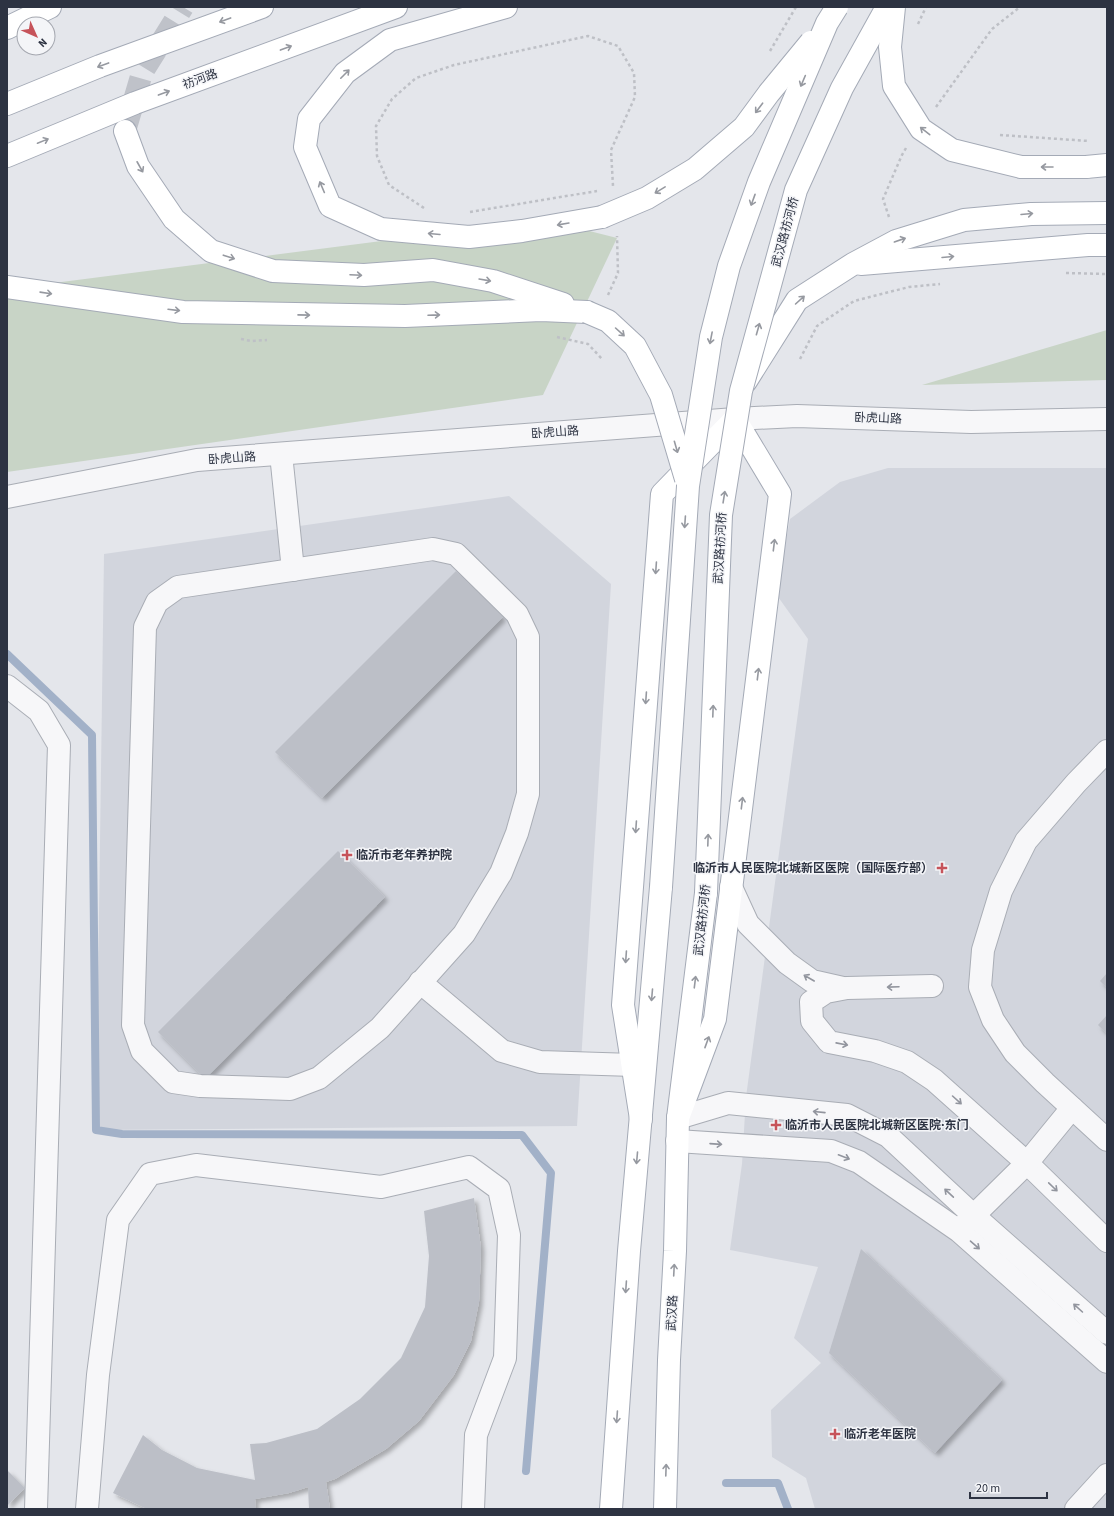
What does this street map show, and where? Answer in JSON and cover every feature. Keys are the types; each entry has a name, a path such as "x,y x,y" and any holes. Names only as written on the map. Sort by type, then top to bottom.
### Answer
{"main road":[{"path":"7,28 50,7"},
{"path":"7,104 100,66 262,7"},
{"name":"祊河路","path":"7,156 135,103 396,7"},
{"path":"506,7 390,40 345,73 309,119 305,148 330,206 381,229 469,237 609,224 701,164 744,127 832,15"},
{"name":"武汉路祊河桥","path":"678,1118 706,893 721,515 740,391 796,190 842,88 887,7"},
{"path":"894,7 890,48 894,86 921,129 952,150 1021,167 1097,166"},
{"path":"611,1509 629,1251 661,887 688,486 711,337 729,266 759,182 832,15"},
{"path":"126,131 138,166 174,219 211,251 273,271 364,275 433,270 493,281 597,306 608,321 635,346 661,395 688,486"},
{"path":"740,391 797,300 853,264 896,241 964,220 1031,214 1107,213"},
{"path":"853,264 1107,245"},
{"path":"7,287 183,312 398,316 597,306"},
{"path":"641,1119 623,1004 662,494 735,419 780,494 715,1019 678,1118"},
{"name":"武汉路","path":"664,1509 669,1360 675,1251 678,1118"}],"street":[{"name":"卧虎山路","path":"7,497 197,460 735,419 797,416 971,422 1107,419"},
{"path":"281,454 293,570"},
{"path":"434,549 456,554 517,614 528,637 528,794 517,833 501,873 464,934 420,982 380,1028 319,1078 290,1088 200,1086 173,1082 142,1051 133,1025 145,627 157,602 178,587 434,549"},
{"path":"7,686 39,711 58,745 36,1509"},
{"path":"1107,751 1076,783 1026,841 1001,891 983,950 980,986 993,1020 1015,1053 1107,1140"},
{"path":"731,887 748,924 787,963 812,981 847,988"},
{"path":"420,982 502,1051 540,1062 633,1065"},
{"path":"932,986 847,988 826,992 811,1002 812,1021 829,1042 875,1051 907,1062 934,1080 1027,1163 1107,1241"},
{"path":"678,1118 728,1103 847,1115 888,1136 966,1223 1107,1362"},
{"path":"966,1223 1027,1163 1072,1108"},
{"path":"677,1141 831,1151 859,1162 966,1223 1107,1333"},
{"path":"87,1509 98,1375 118,1220 150,1174 196,1165 381,1187 469,1167 499,1189 509,1235 505,1358 476,1435 473,1509"},
{"path":"1076,1509 1107,1475"}],"path":[{"path":"768,53 796,7"},
{"path":"915,30 926,7"},
{"path":"933,111 992,29 1020,7"},
{"path":"424,208 389,185 377,156 376,126 392,99 416,78 454,65 588,36 618,46 634,73 635,97 611,150 613,192"},
{"path":"996,135 1091,141"},
{"path":"889,219 883,199 902,155 911,142"},
{"path":"613,187 620,184"},
{"path":"463,212 598,191"},
{"path":"597,306 618,273 609,224"},
{"path":"1059,273 1107,274"},
{"path":"800,359 816,326 854,301 909,287 941,284"}],"shaded area":[{"name":"临沂市人民医院北城新区医院（国际医疗部）","path":"888,468 1107,468 1107,1509 815,1509 806,1478 772,1457 771,1410 821,1363 794,1338 818,1267 730,1250 742,1164 746,1097 808,639 776,594 790,519 840,482"},
{"name":"临沂市老年养护院","path":"509,496 611,584 577,1126 96,1130 104,554"}],"green space":[{"path":"546,220 617,238 543,395 7,472 7,289"},
{"path":"1107,330 1107,380 922,385"}],"building":[{"path":"456,571 503,617 322,798 275,752"},
{"path":"338,851 385,897 205,1079 158,1032"},
{"path":"1107,973 1107,988 1100,981"},
{"path":"1107,1015 1107,1034 1098,1025"},
{"path":"474,1198 481,1248 479,1302 471,1341 454,1375 419,1421 386,1449 335,1479 326,1482 330,1509 309,1509 308,1487 289,1493 255,1499 256,1509 147,1509 113,1493 143,1435 162,1450 197,1468 255,1480 250,1444 266,1443 317,1429 360,1399 401,1358 425,1307 429,1256 424,1211"},
{"path":"861,1249 1002,1380 935,1453 829,1353"},
{"path":"7,1470 25,1488 7,1506"}],"waterway":[{"path":"7,654 92,735 96,1130 122,1134 522,1135 551,1173 526,1471"},
{"path":"726,1483 778,1483 788,1509"}],"tunnel":[{"path":"125,131 142,73 183,7"}],"place":[{"name":"临沂市老年养护院","path":"347,855"},
{"name":"临沂市人民医院北城新区医院（国际医疗部）","path":"942,868"},
{"name":"临沂市人民医院北城新区医院·东门","path":"776,1125"},
{"name":"临沂老年医院","path":"835,1434"}]}
